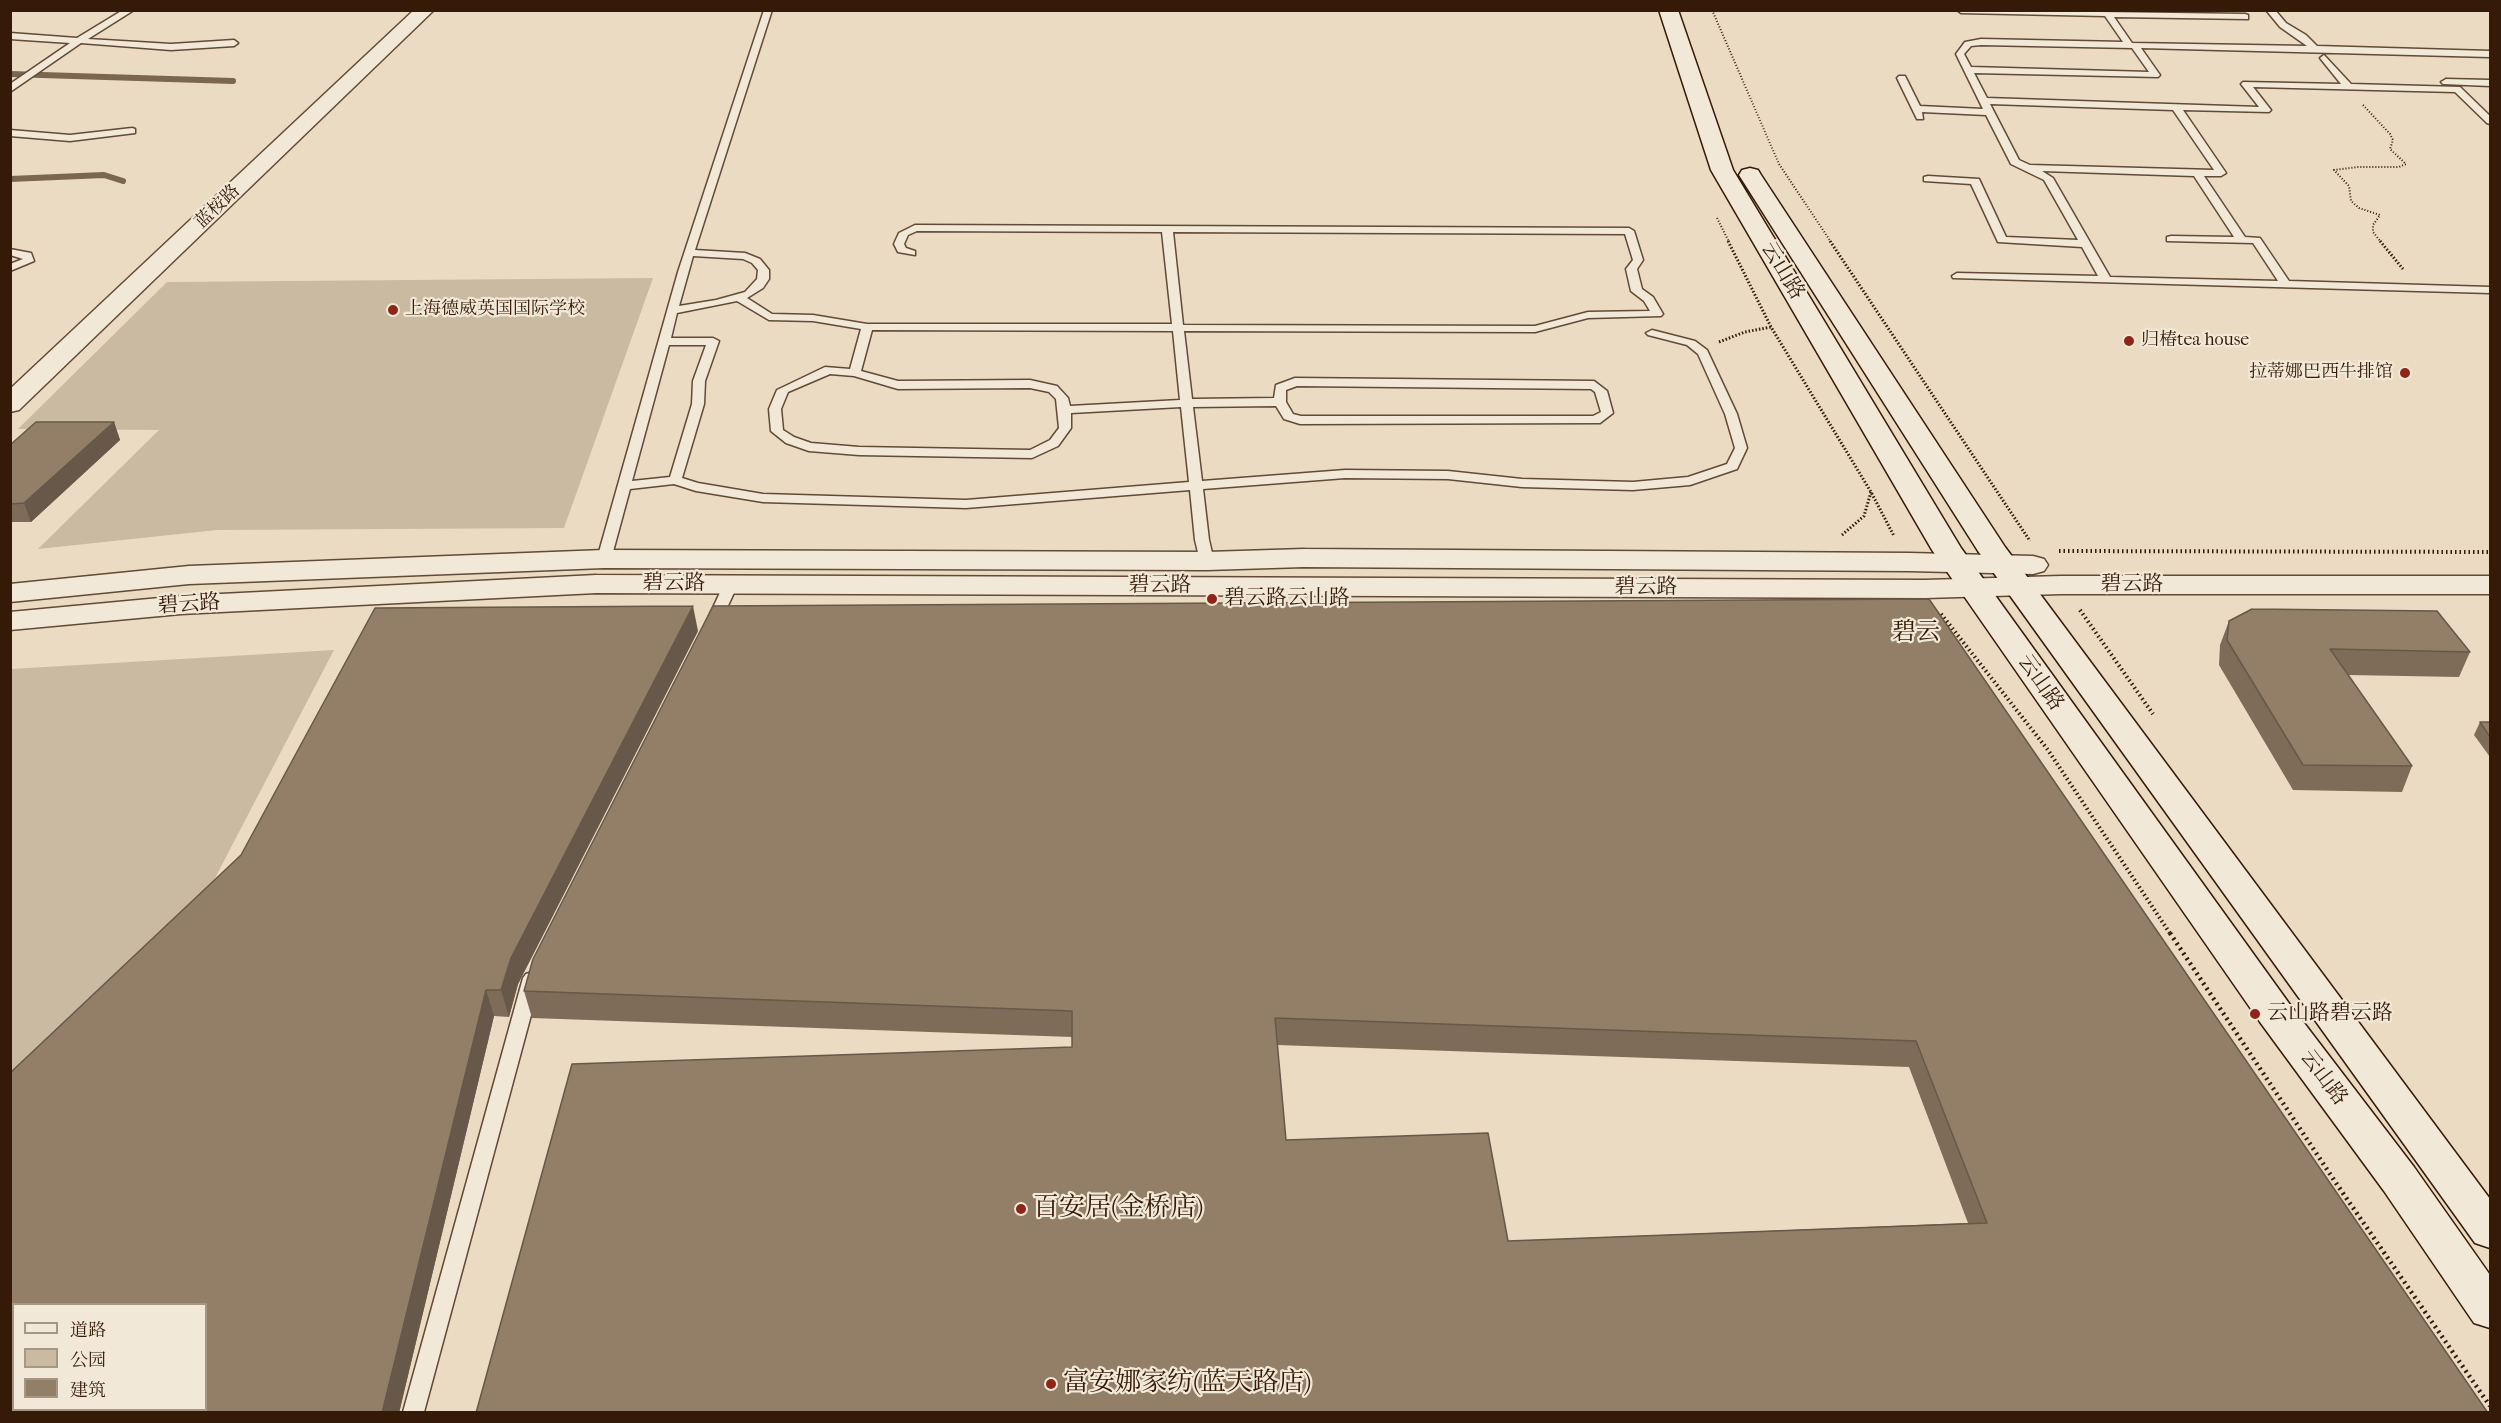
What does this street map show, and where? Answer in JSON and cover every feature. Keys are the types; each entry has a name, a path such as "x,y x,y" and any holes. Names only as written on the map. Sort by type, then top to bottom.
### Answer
{"street":[{"name":"蓝桉路","path":"10,404 424,10"},
{"name":"云山路","path":"1668,10 1722,170 1964,575 2274,1012 2399,1179 2490,1310"},
{"name":"云山路","path":"1689,10 1747,170 2010,575 2490,1231"},
{"name":"碧云路","path":"10,593 189,575 604,559 1207,561 1328,558 1964,575 2490,567"},
{"name":"碧云路","path":"10,621 181,605 596,584 1925,590 1964,575"},
{"name":"碧云路","path":"2010,575 2490,585"}],"lane":[{"path":"10,89 80,39 130,10"},
{"path":"604,559 689,253 768,10"},
{"path":"1961,10 2245,16"},
{"path":"2270,10 2283,25 2303,37 2315,49"},
{"path":"1969,70 2155,75 2108,14"},
{"path":"10,36 171,47 234,43"},
{"path":"2106,280 2048,178 2015,162 1986,101 1960,54 1968,44 2132,45 2490,54"},
{"path":"2324,58 2347,86"},
{"path":"1902,78 1918,113 1991,112"},
{"path":"2407,81 2490,83"},
{"path":"1986,101 2266,110 2246,84 2457,89 2488,117"},
{"path":"2026,168 2222,173 2176,107"},
{"path":"10,133 70,138 132,131"},
{"path":"2198,173 2242,240"},
{"path":"1928,179 1975,181 2002,240 2085,244"},
{"path":"738,297 769,317 813,318 867,327 1535,329 1588,315 1657,314 1649,299 1637,291 1631,269 1638,260 1629,231 915,228 904,233 899,244 902,250 912,253"},
{"path":"1167,229 1207,561"},
{"path":"2171,239 2256,240 2286,285"},
{"path":"10,252 27,255 29,261 10,268"},
{"path":"673,310 717,303 748,294 759,286 763,279 764,270 756,261 744,256 726,253 689,253"},
{"path":"1957,276 2490,291"},
{"path":"855,374 867,327"},
{"path":"624,486 675,480 696,487 763,498 966,504 1345,474 1448,475 1522,483 1633,486 1690,481 1732,466 1741,448 1731,414 1703,352 1691,343 1652,333"},
{"path":"664,342 713,341 699,381 698,405 675,480"},
{"path":"829,370 855,374 898,385 1030,384 1053,389 1062,398 1065,428 1054,443 1032,454 859,451 819,448 790,440 777,431 774,409 783,390 829,370"},
{"path":"1295,382 1594,385 1601,391 1607,413 1596,420 1300,420 1288,416 1281,402 1280,388 1295,382"},
{"path":"1065,410 1188,403 1281,402"},
{"path":"702,643 731,584"},
{"path":"413,1413 529,985 540,964"}],"path":[{"path":"2347,86 2390,134 2393,140 2390,149 2406,164 2399,167 2358,167 2334,170 2349,186 2351,201 2359,208 2380,215 2373,225 2373,232 2419,288"},
{"path":"1703,352 1722,340 1770,327"},
{"path":"1836,538 1845,534 1864,516 1871,492"}],"green space":[{"path":"653,278 564,528 217,530 38,549 159,430 18,429 167,282"},
{"path":"334,650 214,880 11,1080 11,669"}],"building":[{"path":"36,422 114,422 24,503 10,504 10,445"},
{"path":"1929,599 2488,1413 476,1413 572,1064 1072,1047 1072,1011 524,991 533,959 713,606","holes":["1275,1018 1916,1041 1987,1223 1508,1241 1488,1133 1286,1140"]},
{"path":"693,606 511,958 501,990 486,990 382,1413 10,1413 10,1073 241,855 375,608"},
{"path":"2252,609 2437,611 2470,652 2330,649 2412,766 2303,765 2227,640 2229,621"},
{"path":"2480,722 2490,722 2490,737"}],"waterway":[{"path":"10,74 233,81"},
{"path":"10,179 104,175 123,181"}],"place":[{"name":"上海德威英国国际学校","path":"393,310"},
{"name":"归椿tea house","path":"2129,341"},
{"name":"拉蒂娜巴西牛排馆","path":"2405,373"},
{"name":"碧云路云山路","path":"1212,599"},
{"name":"云山路碧云路","path":"2255,1014"},
{"name":"百安居(金桥店)","path":"1021,1209"},
{"name":"富安娜家纺(蓝天路店)","path":"1051,1384"}],"district":[{"name":"碧云","path":"1916,633"}]}
